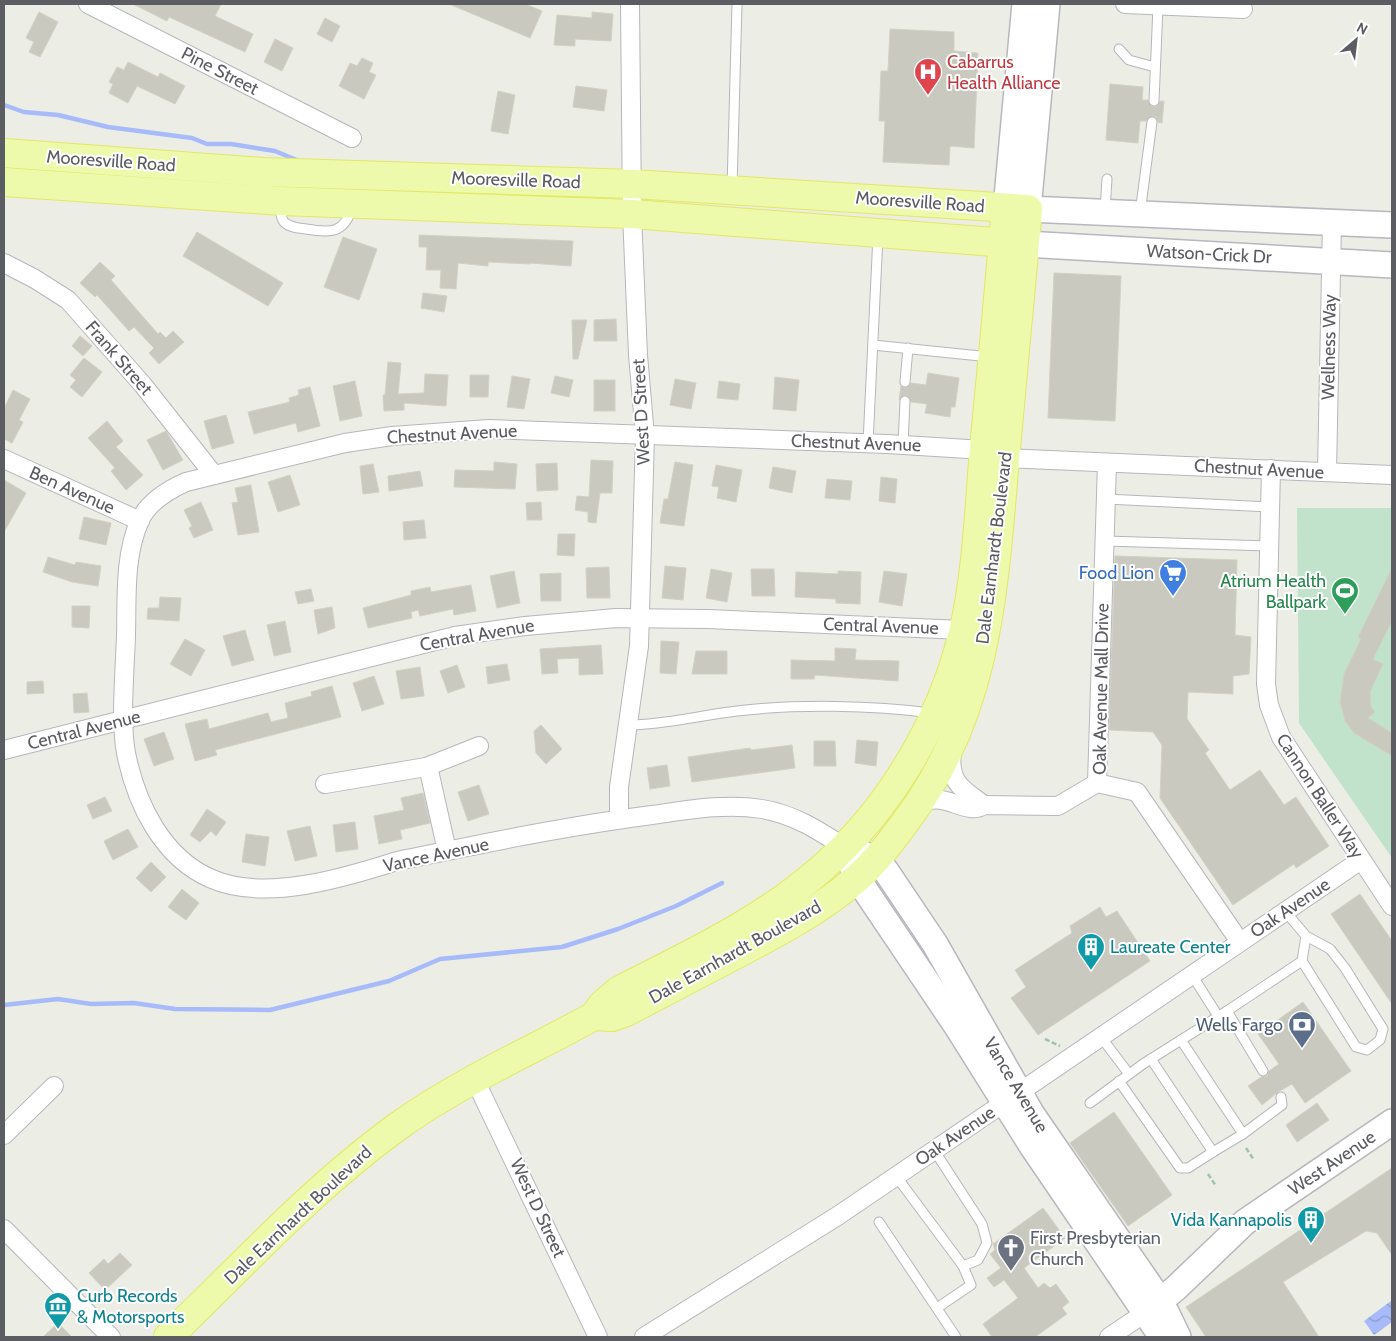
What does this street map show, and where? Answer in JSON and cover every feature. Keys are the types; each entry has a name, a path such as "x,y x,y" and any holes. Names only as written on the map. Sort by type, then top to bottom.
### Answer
{"main road":[{"name":"Mooresville Road","path":"4,153 263,172 632,184 1017,208"},
{"name":"Mooresville Road","path":"4,182 282,201 632,214 1014,243"},
{"name":"Dale Earnhardt Boulevard","path":"168,1337 323,1188 398,1126 476,1080 594,1016 603,1004 618,991 726,935 770,909 812,877 844,847 890,792 914,754 934,713 948,679 963,630 995,454 1017,208"},
{"name":"Dale Earnhardt Boulevard","path":"594,1016 612,1016 626,1012 801,919 834,897 876,859 915,809 938,775 953,745 971,696 986,637 994,579 995,454 993,357 1014,243"}],"street":[{"name":"Pine Street","path":"88,4 352,138"},
{"name":"West D Street","path":"618,819 619,787 641,619 645,436 638,355 632,214 630,4"},
{"name":"Dale Earnhardt Boulevard","path":"1017,208 1025,4"},
{"name":"Dale Earnhardt Boulevard","path":"1017,208 1046,4"},
{"path":"1125,4 1221,6 1244,9"},
{"name":"Watson-Crick Dr","path":"1017,208 1392,225"},
{"name":"Wellness Way","path":"1327,472 1332,222"},
{"name":"Watson-Crick Dr","path":"1014,243 1392,265"},
{"name":"Frank Street","path":"4,263 35,279 68,300 143,385 214,475"},
{"name":"Chestnut Avenue","path":"124,720 127,587 130,552 140,521 147,508 170,489 186,482 345,443 392,436 489,429 903,444 1107,463 1392,475"},
{"name":"Ben Avenue","path":"4,459 140,521"},
{"name":"Oak Avenue Mall Drive","path":"1107,463 1097,783 1136,792 1240,942"},
{"name":"Cannon Baller Way","path":"1271,469 1266,684 1273,720 1281,737 1392,906"},
{"name":"Central Avenue","path":"4,750 455,636 525,626 641,619 963,630"},
{"name":"Vance Avenue","path":"124,720 126,752 139,798 155,830 187,866 211,879 232,886 254,889 273,888 327,879 447,851 618,819 721,806 762,809 805,823 844,847 876,859 935,944 1012,1097"},
{"path":"953,745 951,762 956,781 970,797 984,805"},
{"path":"325,784 426,766 479,746"},
{"path":"426,766 430,775 447,851"},
{"path":"915,809 925,801 934,799 974,808 984,805 1058,806 1097,783"},
{"name":"Vance Avenue","path":"844,847 857,878 958,1028 1012,1097 1153,1308 1178,1337"},
{"name":"Oak Avenue","path":"644,1337 754,1270 896,1176 1361,860"},
{"name":"West D Street","path":"476,1080 598,1337"},
{"path":"4,1135 54,1086"},
{"name":"West Avenue","path":"1109,1337 1153,1308 1245,1222 1392,1122"},
{"path":"4,1229 111,1337"},
{"name":"Vance Avenue","path":"1153,1308 1162,1337"}],"lane":[{"path":"732,190 737,4"},
{"path":"1154,100 1158,6"},
{"path":"1119,48 1129,60 1155,67"},
{"path":"1140,214 1152,122"},
{"path":"1105,212 1107,179"},
{"path":"868,443 878,233"},
{"path":"873,345 993,357"},
{"path":"905,382 908,348"},
{"path":"903,444 905,401"},
{"path":"1106,499 1270,507"},
{"path":"1105,541 1269,546"},
{"path":"628,725 653,725 740,710 816,706 934,713"},
{"path":"1285,911 1306,936 1330,949 1345,968 1383,1029 1380,1040 1367,1050 1356,1047 1302,961 1306,936"},
{"path":"1090,1103 1151,1059 1302,961"},
{"path":"1192,975 1218,1016"},
{"path":"1227,1011 1263,1071"},
{"path":"1101,1037 1129,1074"},
{"path":"1181,1040 1243,1134"},
{"path":"1151,1059 1213,1152"},
{"path":"1119,1082 1180,1168 1188,1168 1243,1134 1282,1105 1280,1097"},
{"path":"934,1150 982,1224 987,1243 978,1260 963,1266"},
{"path":"896,1176 963,1266 971,1285 937,1308"},
{"path":"879,1222 956,1337"}],"path":[{"path":"1246,1148 1254,1160"},
{"path":"1208,1174 1216,1186"}],"green space":[{"name":"Atrium Health Ballpark","path":"1297,508 1392,508 1392,858 1299,723"}],"water":[{"path":"1391,1301 1392,1322 1374,1335 1364,1321"}],"building":[{"path":"133,4 221,4 215,16 253,34 245,52 169,17 167,21"},
{"path":"449,4 525,4 542,11 530,38"},
{"path":"39,12 58,22 40,57 29,52 34,42 26,38"},
{"path":"592,12 613,14 611,41 575,39 575,46 554,45 557,15 592,18"},
{"path":"325,18 340,26 332,42 317,34"},
{"name":"Cabarrus Health Alliance","path":"890,29 954,32 954,51 978,53 974,148 950,146 949,165 883,162 885,121 879,121 881,71 888,71"},
{"path":"275,39 293,48 282,71 264,62"},
{"path":"362,58 373,63 369,72 376,75 364,99 339,86 350,63 357,66"},
{"path":"128,62 158,77 160,73 185,86 175,104 137,86 128,103 109,93 113,84 109,82 117,67 124,70"},
{"path":"1110,84 1143,87 1142,100 1148,100 1151,106 1156,107 1160,101 1164,101 1162,123 1152,116 1146,121 1140,121 1138,143 1106,140"},
{"path":"576,86 607,90 604,111 573,107"},
{"path":"498,91 515,95 508,134 491,131"},
{"path":"197,232 283,283 268,306 183,256"},
{"path":"419,235 573,241 571,266 488,262 488,266 458,263 456,289 440,288 441,270 426,270 427,247 419,247"},
{"path":"343,237 377,249 359,300 324,287"},
{"path":"100,262 115,276 111,280 158,334 160,332 166,338 173,331 184,342 159,364 149,353 154,348 134,327 129,331 97,295 95,297 80,283"},
{"path":"1054,273 1121,276 1115,421 1048,418"},
{"path":"423,293 447,296 444,312 421,308"},
{"path":"616,319 617,341 594,341 594,320"},
{"path":"572,320 587,320 578,359 573,359"},
{"path":"80,336 92,346 83,356 72,346"},
{"path":"84,358 102,372 82,397 70,387 76,380 70,375"},
{"path":"388,362 401,363 398,394 424,393 425,374 448,375 446,406 404,403 404,410 384,411 383,395 385,395"},
{"path":"928,373 959,378 955,407 951,407 950,417 925,413 927,404 911,402 908,396 902,396 899,400 901,386 907,388 911,383 926,385"},
{"path":"470,375 489,375 488,397 470,397"},
{"path":"512,376 530,379 524,409 507,407"},
{"path":"555,376 573,380 569,397 551,393"},
{"path":"775,377 799,380 796,411 773,409"},
{"path":"675,379 696,383 691,409 670,405"},
{"path":"594,380 615,380 615,411 594,411"},
{"path":"355,381 362,416 340,421 333,386"},
{"path":"719,381 740,384 738,400 717,398"},
{"path":"310,387 320,426 298,432 296,423 254,434 248,412 290,402 289,398 299,395 298,390"},
{"path":"13,390 30,399 19,420 23,422 12,443 4,439 4,409"},
{"path":"226,415 234,443 212,449 204,421"},
{"path":"107,421 123,441 116,447 143,475 126,490 111,471 115,468 88,438"},
{"path":"166,431 183,460 163,470 147,440"},
{"path":"591,460 613,461 612,493 600,493 596,523 588,522 588,512 575,510 577,496 589,497"},
{"path":"494,462 517,464 515,489 454,487 455,470 494,471"},
{"path":"675,462 693,465 684,526 660,523 664,499 668,499"},
{"path":"557,463 558,490 537,491 536,464"},
{"path":"373,464 379,492 363,494 360,466"},
{"path":"716,465 742,470 736,502 717,498 719,487 712,486"},
{"path":"773,467 796,471 792,493 769,488"},
{"path":"420,471 423,486 389,491 388,476"},
{"path":"290,475 300,505 278,512 268,482"},
{"path":"881,477 897,479 895,503 879,501"},
{"path":"827,479 852,481 850,500 825,498"},
{"path":"4,480 26,493 4,532"},
{"path":"251,485 259,532 238,535 232,503 238,502 235,488"},
{"path":"201,502 213,530 194,538 189,528 192,526 184,510"},
{"path":"541,502 542,520 527,520 526,503"},
{"path":"84,517 111,523 106,545 79,539"},
{"path":"424,520 426,538 404,540 403,522"},
{"path":"558,534 575,534 574,556 557,555"},
{"path":"1115,556 1237,560 1235,635 1251,637 1249,674 1233,676 1233,694 1188,692 1187,719 1209,750 1205,753 1230,790 1260,770 1284,805 1296,797 1329,846 1296,868 1294,864 1233,905 1160,798 1162,745 1153,732 1109,730"},
{"path":"48,557 75,565 76,562 101,566 98,586 72,582 43,572"},
{"path":"665,566 686,568 683,600 662,598"},
{"path":"609,567 610,598 587,598 586,568"},
{"path":"1392,568 1392,621 1373,659 1383,664 1370,692 1371,707 1375,712 1368,718 1392,733 1392,756 1354,733 1345,721 1340,702 1344,674 1361,639 1358,637"},
{"path":"711,569 732,573 727,602 706,598"},
{"path":"751,569 774,569 775,596 752,596"},
{"path":"514,571 520,603 497,608 490,576"},
{"path":"838,571 861,572 860,604 836,603 836,599 795,597 796,572 838,574"},
{"path":"884,571 907,574 902,606 879,602"},
{"path":"561,573 561,601 541,601 540,574"},
{"path":"471,585 476,611 454,615 453,609 420,616 418,610 411,612 412,618 368,628 363,608 411,595 411,591 430,587 431,592"},
{"path":"311,589 314,601 298,604 295,592"},
{"path":"160,597 181,598 179,621 147,619 148,608 159,608"},
{"path":"72,606 90,606 89,628 72,627"},
{"path":"332,607 335,628 318,634 314,610"},
{"path":"285,621 291,652 274,656 267,625"},
{"path":"245,630 254,660 232,666 223,636"},
{"path":"185,639 205,650 191,676 170,664"},
{"path":"661,641 679,642 676,674 660,673"},
{"path":"601,645 603,674 579,675 579,658 557,659 558,673 542,674 540,649"},
{"path":"835,648 856,649 855,660 899,661 898,681 815,675 814,679 791,679 791,660 835,661"},
{"path":"696,651 727,651 727,674 692,674"},
{"path":"507,664 510,680 488,684 486,667"},
{"path":"457,665 465,687 448,693 440,671"},
{"path":"420,667 424,696 401,699 396,671"},
{"path":"374,676 384,704 362,711 353,683"},
{"path":"43,681 44,693 27,694 27,682"},
{"path":"332,686 341,717 215,750 217,755 195,761 185,724 207,719 209,729 268,713 271,722 288,718 285,703 312,696 311,692"},
{"path":"87,693 89,712 74,713 73,694"},
{"path":"541,725 562,749 546,764 536,753 534,731"},
{"path":"164,732 174,759 154,766 144,739"},
{"path":"857,740 878,742 876,766 855,763"},
{"path":"814,741 835,741 836,766 814,766"},
{"path":"792,745 795,768 692,782 688,757 750,748 751,750"},
{"path":"667,765 670,786 650,789 647,768"},
{"path":"479,785 489,814 468,821 458,792"},
{"path":"423,793 430,823 400,830 402,839 379,844 374,816 404,810 401,798"},
{"path":"105,797 112,811 93,819 87,805"},
{"path":"207,809 226,822 216,836 211,831 200,842 190,835"},
{"path":"355,822 358,849 336,852 333,825"},
{"path":"310,826 317,856 295,861 287,831"},
{"path":"128,829 138,847 113,860 104,841"},
{"path":"246,834 269,837 265,866 242,862"},
{"path":"151,862 166,877 151,892 136,878"},
{"path":"182,889 199,903 186,920 168,907"},
{"path":"1360,894 1392,941 1392,1004 1331,914"},
{"name":"Laureate Center","path":"1100,907 1106,917 1117,911 1150,961 1038,1035 1011,998 1026,987 1015,970 1072,933 1070,926"},
{"name":"Wells Fargo","path":"1303,1002 1351,1071 1305,1103 1292,1084 1262,1105 1248,1086 1261,1077 1267,1076 1269,1071 1279,1064 1258,1034"},
{"path":"1317,1103 1329,1120 1297,1142 1286,1125"},
{"path":"1114,1112 1172,1195 1128,1226 1070,1143"},
{"name":"Vida Kannapolis","path":"1392,1168 1392,1255 1377,1233 1366,1231 1283,1282 1319,1337 1206,1337 1186,1307"},
{"name":"First Presbyterian Church","path":"1043,1208 1065,1238 1024,1268 1038,1288 1044,1283 1050,1288 1056,1284 1069,1302 1062,1308 1067,1314 1035,1337 992,1337 983,1324 1018,1298 1004,1280 994,1287 987,1278 1001,1268 990,1254 995,1250 993,1244"},
{"path":"120,1253 132,1265 105,1290 89,1273 104,1259 108,1264"},
{"name":"Curb Records & Motorsports","path":"58,1323 72,1337 43,1337"}],"waterway":[{"path":"4,105 24,112 58,115 108,127 192,138 207,144 231,144 275,151 299,161"},
{"path":"4,1005 58,999 91,1004 134,1003 175,1009 270,1010 389,981 440,959 562,947 618,929 676,906 722,883"}],"place":[{"name":"Cabarrus Health Alliance","path":"928,96"},
{"name":"Food Lion","path":"1173,597"},
{"name":"Atrium Health Ballpark","path":"1345,615"},
{"name":"Laureate Center","path":"1091,971"},
{"name":"Wells Fargo","path":"1302,1049"},
{"name":"Vida Kannapolis","path":"1311,1244"},
{"name":"First Presbyterian Church","path":"1011,1272"},
{"name":"Curb Records & Motorsports","path":"58,1330"}]}
